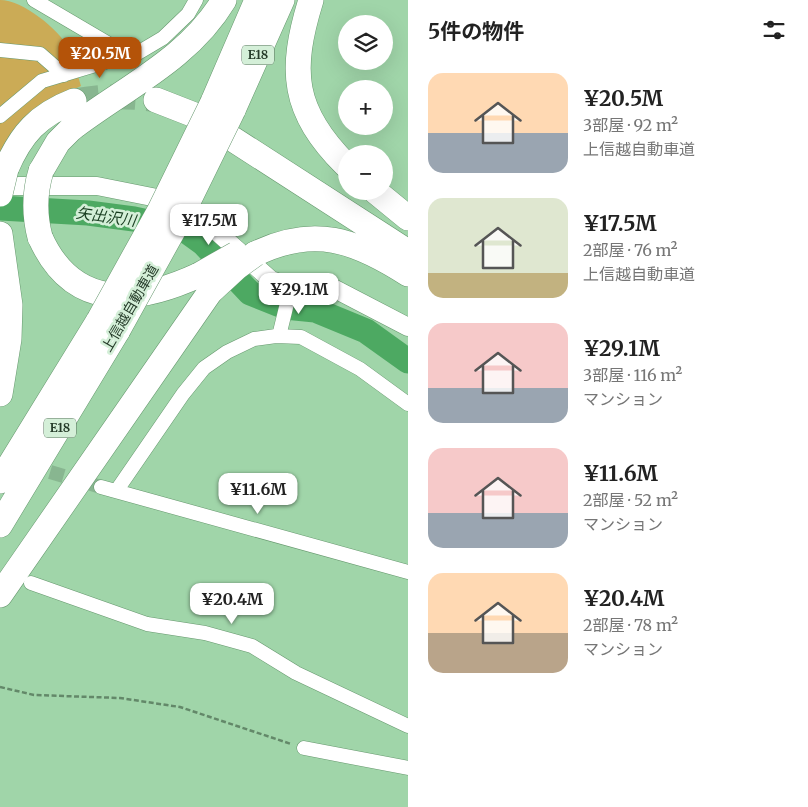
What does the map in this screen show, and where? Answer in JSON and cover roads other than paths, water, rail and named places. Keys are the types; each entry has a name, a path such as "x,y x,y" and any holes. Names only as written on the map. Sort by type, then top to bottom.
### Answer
{"highway":[{"path":"205,283 168,288 149,294 109,296 91,291 75,282 60,269 47,252 36,221 34,202 41,171 58,142 71,129 170,60 205,25 224,0"},
{"name":"上信越自動車道","path":"223,106 257,0"},
{"name":"上信越自動車道","path":"0,525 108,325 160,210 223,106 282,0"},
{"path":"311,0 298,51 298,73 302,96 319,135 338,156"},
{"path":"156,100 197,116 408,252"},
{"path":"0,194 3,177 13,152 37,121 55,108 74,101"},
{"path":"386,200 408,218"},
{"path":"0,234 10,305 9,339 0,394"},
{"path":"0,595 205,283 266,241 306,236 350,244 371,252 408,274"},
{"name":"上信越自動車道","path":"0,481 108,325"}],"street":[{"path":"34,0 131,57"},
{"path":"0,116 42,81 112,60 131,57 163,38 188,14 196,0"},
{"path":"0,50 40,54 64,75"},
{"path":"3,177 97,186 172,201 197,214 271,280 290,291 334,289 408,327"},
{"path":"280,332 290,291"},
{"path":"118,490 183,394 204,368 227,352 254,339 280,332 301,337 360,370 408,404"},
{"path":"101,487 118,490 408,572"},
{"path":"32,583 147,624 205,633 252,646 296,673 408,726"},
{"path":"304,748 408,768"}],"waterway":[{"name":"矢出沢川","path":"0,208 88,213 134,219 185,230 203,243 250,293 285,307 315,310 366,331 408,361"}],"tunnel":[{"path":"74,101 115,97 156,100"},
{"path":"30,466 101,487"}]}
